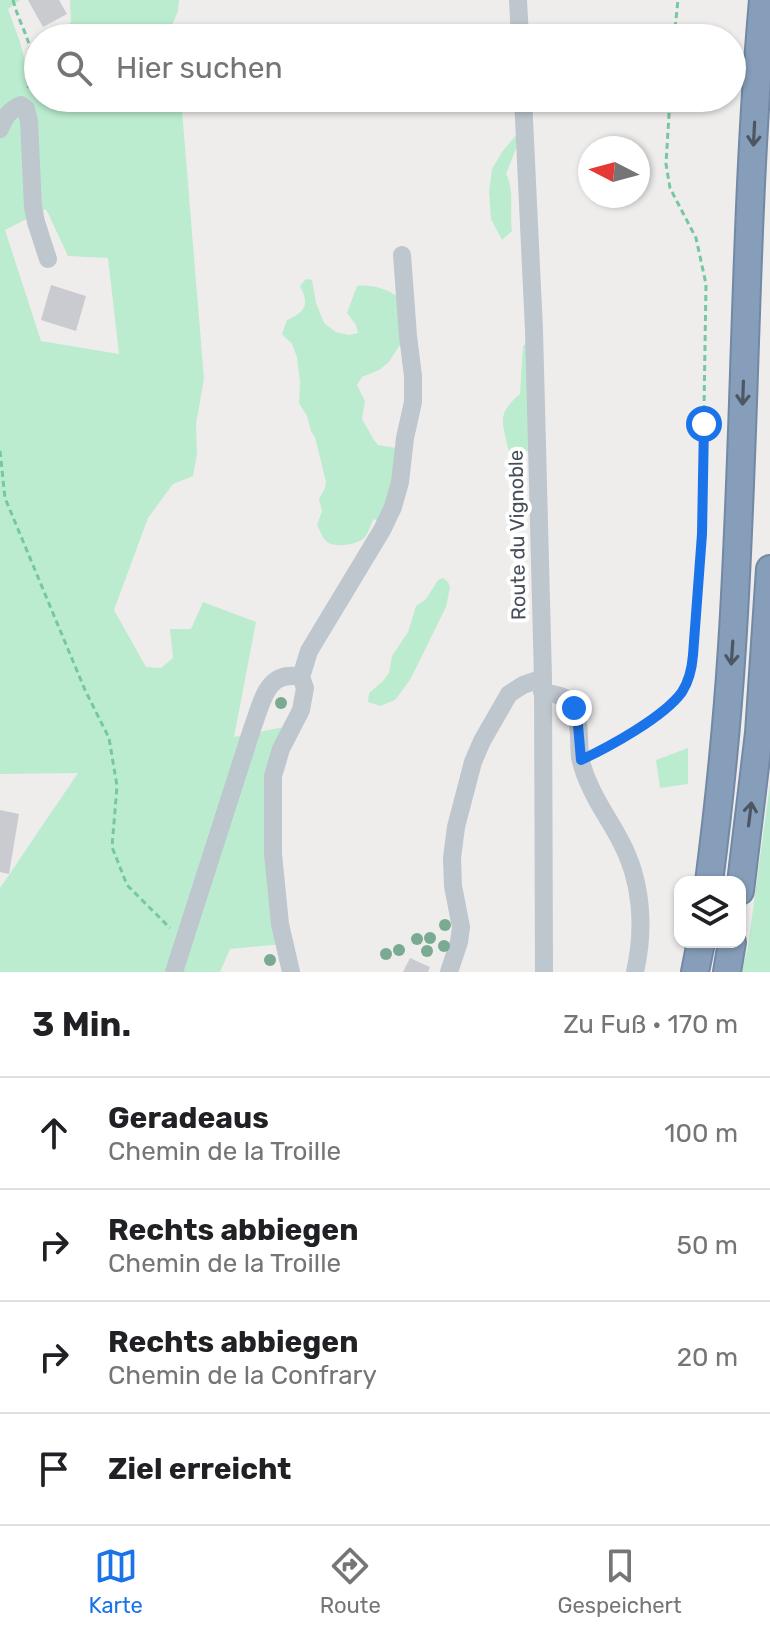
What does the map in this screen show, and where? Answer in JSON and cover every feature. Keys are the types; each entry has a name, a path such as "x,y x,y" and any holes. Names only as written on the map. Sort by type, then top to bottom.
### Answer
{"highway":[{"path":"710,876 732,646 753,143 763,0"},
{"path":"742,876 759,733 770,569"},
{"path":"695,972 700,948"},
{"path":"727,972 731,948"}],"street":[{"path":"518,0 519,24"},
{"path":"0,129 10,111 21,105 24,107"},
{"path":"27,112 33,207 48,259"},
{"name":"Route du Vignoble","path":"524,112 534,330 542,685 544,972"},
{"path":"291,972 280,924 273,854 273,776 281,749 301,710 305,688 301,677 309,651 382,530 400,482 413,402 402,255"},
{"path":"174,972 266,694 279,677 289,674 301,677"},
{"path":"449,972 461,927 453,886 452,858 456,827 473,762 482,741 509,694 523,685 542,685 564,697 574,708 581,760 590,786 621,840 634,874 641,922 635,972"}],"path":[{"path":"13,0 24,33"},
{"path":"675,24 678,0"},
{"path":"21,105 24,97"},
{"path":"581,760 629,734 668,706 680,695 692,668 702,534 706,284 696,238 670,188 666,164 669,112"},
{"path":"0,451 5,498 79,676 109,738 117,786 112,847 127,885 184,942"}],"green space":[{"path":"0,0 20,0 8,9 24,57 24,112 182,112 204,379 196,424 197,454 193,476 173,484 148,518 114,610 146,667 161,668 173,658 170,629 191,629 203,602 256,622 234,737 299,724 276,779 284,944 230,949 220,972 0,972 0,888 78,773 0,774","holes":["46,209 68,256 108,258 119,354 41,341 5,230"]},
{"path":"70,0 179,0 173,24 68,24 71,23"},
{"path":"517,134 517,146 506,174 510,187 512,231 502,240 491,219 489,192 492,169"},
{"path":"306,279 312,280 324,323 336,332 349,335 358,333 347,313 357,286 379,288 398,297 401,343 389,362 362,377 357,385 365,401 362,419 374,440 378,445 399,451 382,523 374,519 365,537 347,545 327,542 317,525 322,511 319,499 326,482 315,437 299,403 297,357 292,344 282,334 287,320 304,307 305,298 300,286"},
{"path":"529,341 529,451 509,452 503,426 504,414 520,394 523,346"},
{"path":"443,578 450,587 446,607 410,680 395,700 380,706 368,702 369,693 389,673 392,656 408,632 416,606"},
{"path":"688,748 688,784 660,788 656,760"},
{"path":"770,784 770,972 742,972 748,946"}],"building":[{"path":"28,0 59,0 67,14 49,24 41,24"},
{"path":"51,285 86,296 76,331 41,320"},
{"path":"0,810 19,814 9,874 0,872"},
{"path":"410,958 430,967 428,972 403,972"}],"route":[{"path":"574,708 581,760 629,734 668,706 686,685 692,668 702,534 704,424"}]}
